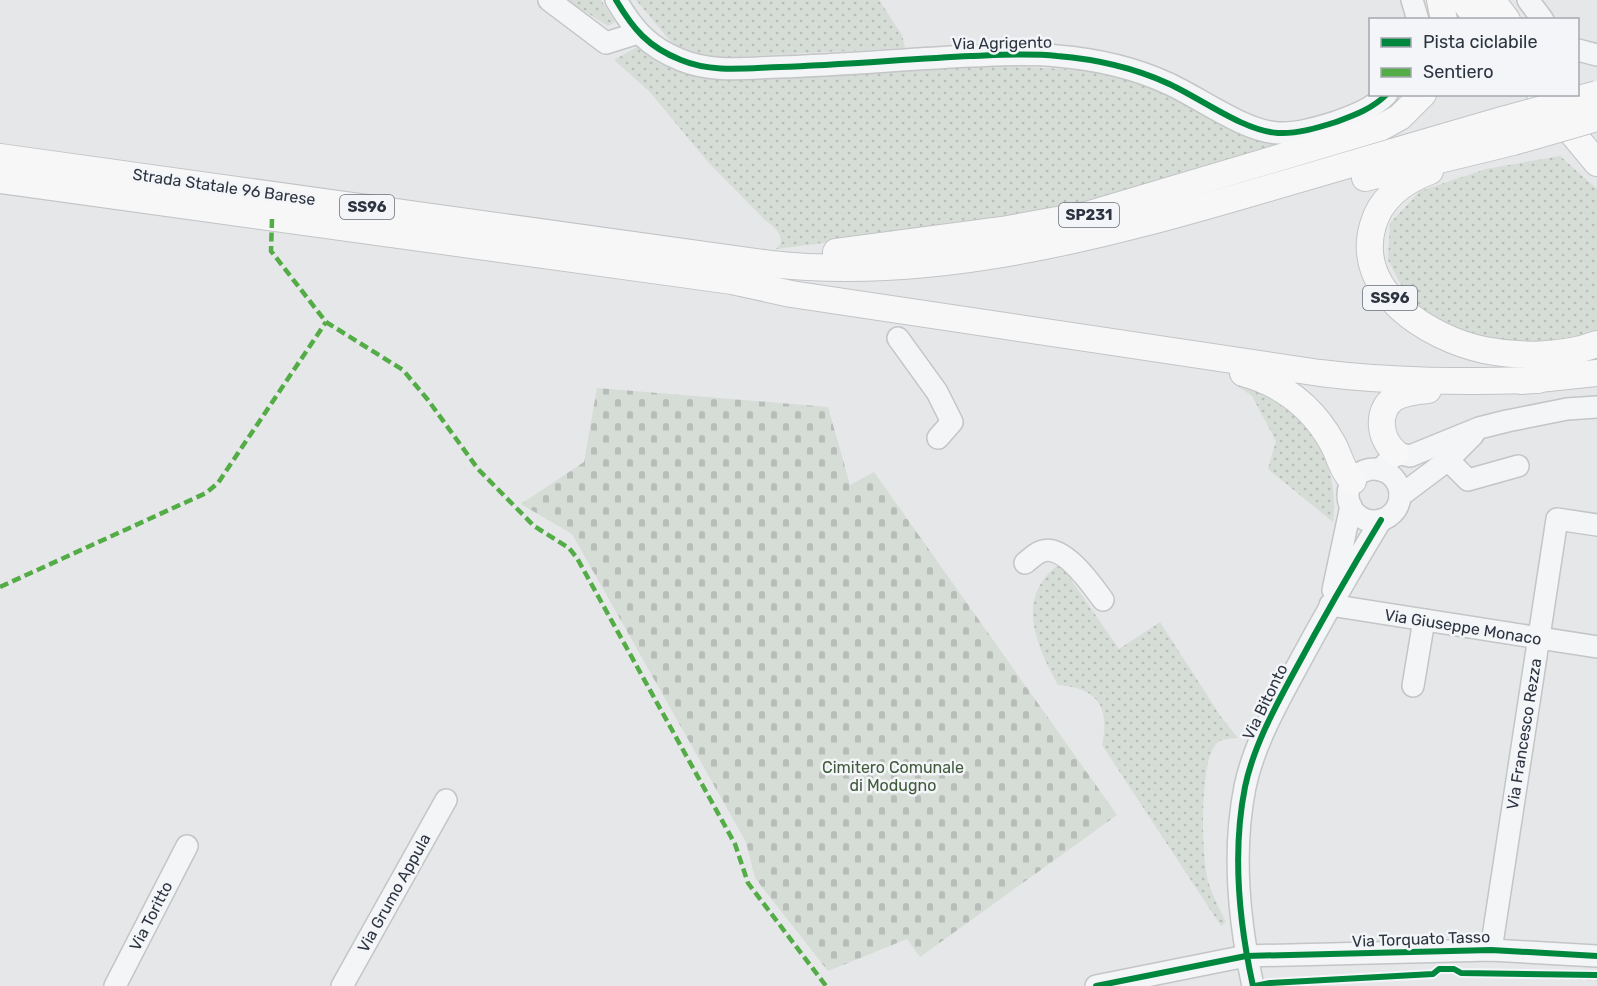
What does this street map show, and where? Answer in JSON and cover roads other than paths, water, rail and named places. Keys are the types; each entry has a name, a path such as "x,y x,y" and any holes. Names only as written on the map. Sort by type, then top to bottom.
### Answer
{"main road":[{"path":"1440,0 1444,18"},
{"path":"1463,0 1476,18"},
{"path":"1492,0 1506,18"},
{"name":"SS96","path":"1597,93 1401,185 1385,201 1377,214 1370,239 1370,258 1379,282 1398,306 1416,321 1448,338 1502,353 1534,354 1575,350 1597,344"},
{"name":"SP231","path":"733,269 791,256 866,249 1002,230 1090,214 1382,127 1400,117 1421,96"},
{"path":"1542,96 1597,154"},
{"path":"1542,96 1597,164"},
{"name":"SS96","path":"1574,96 1597,119"},
{"name":"SS96","path":"733,269 846,268 933,263 1033,248 1501,137 1597,119"},
{"name":"Strada Statale 96 Barese","path":"0,157 733,269"},
{"name":"Strada Statale 96 Barese","path":"0,180 733,269"},
{"name":"SS96","path":"733,269 791,294 1320,373 1374,379 1444,381 1538,380 1597,373"},
{"path":"1099,340 1238,372 1265,380 1284,390 1300,402 1322,425 1334,446 1352,494"},
{"path":"1388,462 1382,423 1385,408 1398,396 1411,392 1538,380"}],"street":[{"path":"549,0 606,43 638,33 616,0"},
{"path":"1412,0 1417,18"},
{"path":"1528,0 1542,18"},
{"name":"Via Agrigento","path":"638,33 658,48 680,60 701,66 723,68 1022,54 1075,57 1124,67 1150,76 1168,83 1248,126 1276,133 1295,132 1326,125 1359,114 1385,96"},
{"path":"898,338 937,392 952,422 938,438"},
{"path":"1388,462 1400,496 1395,511 1381,520 1364,519 1356,514 1352,494 1362,473 1388,462 1410,456 1479,428 1567,409 1597,407"},
{"path":"1400,496 1448,460 1479,428"},
{"path":"1448,460 1468,480 1518,466"},
{"name":"Via Bitonto","path":"1330,605 1352,494"},
{"name":"Via Francesco Rezza","path":"1491,950 1557,519 1597,525"},
{"name":"Via Bitonto","path":"1257,985 1246,956 1242,934 1239,828 1245,786 1252,761 1276,706 1330,605 1381,520"},
{"path":"1025,563 1041,551 1050,550 1067,558 1091,582 1103,600"},
{"name":"Via Giuseppe Monaco","path":"1330,605 1597,647"},
{"path":"1413,686 1424,620"},
{"name":"Via Grumo Appula","path":"342,986 446,800"},
{"name":"Via Toritto","path":"115,986 187,846"},
{"name":"Via Torquato Tasso","path":"1096,986 1246,956 1491,950 1597,956"}],"park label":[{"name":"Cimitero Comunale di Modugno","path":"893,776"}]}
